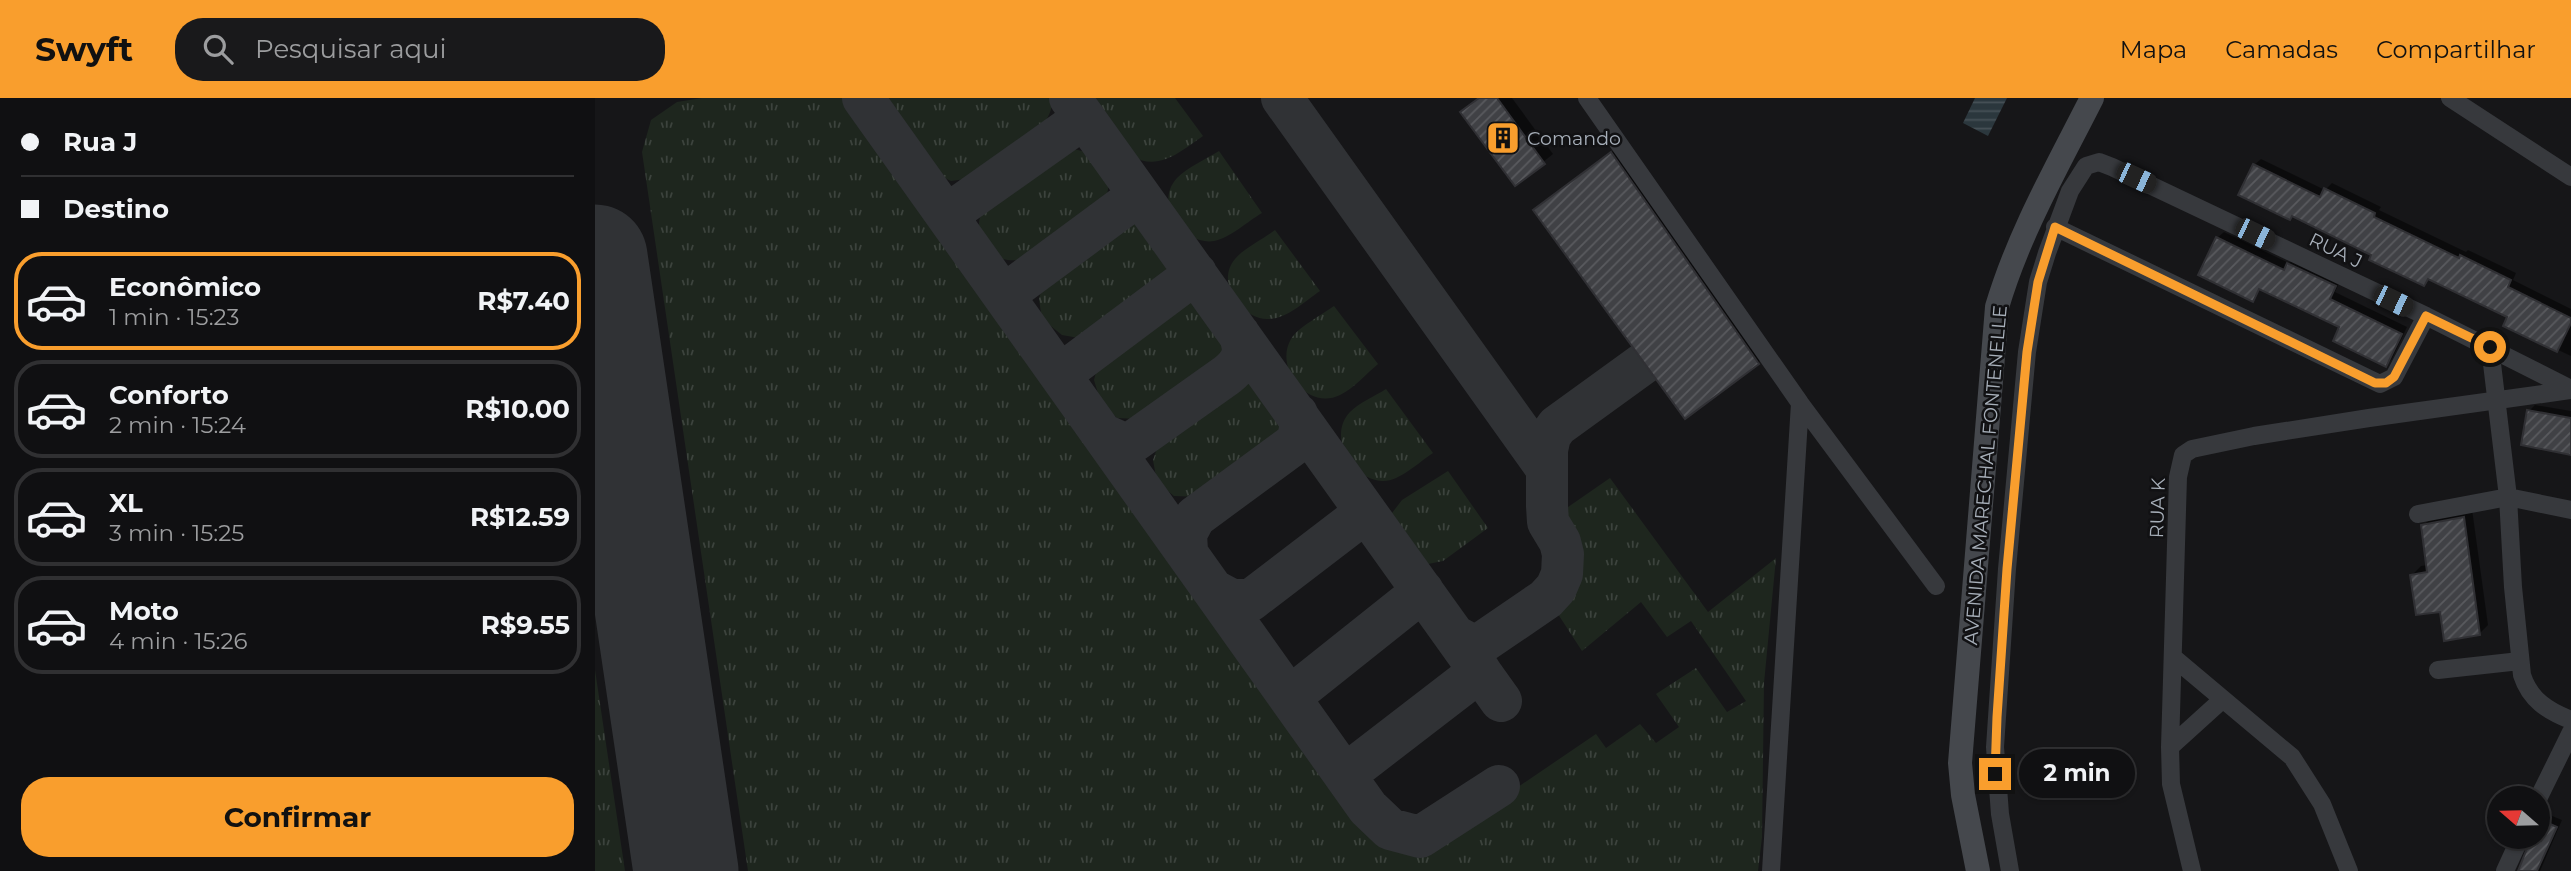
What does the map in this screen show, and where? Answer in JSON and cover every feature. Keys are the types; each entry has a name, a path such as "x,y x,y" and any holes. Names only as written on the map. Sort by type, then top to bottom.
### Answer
{"main road":[{"name":"AVENIDA MARECHAL FONTENELLE","path":"1977,871 1960,763 1997,307 2027,223 2092,98"}],"street":[{"path":"1587,98 1800,403 1936,586"},
{"path":"2450,98 2571,177"},
{"name":"RUA J","path":"2055,227 2082,170 2094,163 2112,167 2490,347 2571,390"},
{"path":"2010,871 1995,774 1997,717 2027,352 2038,282 2055,227 2380,384 2394,377 2426,316"},
{"path":"2490,347 2508,497 2520,661 2526,689 2553,713 2571,720"},
{"name":"RUA K","path":"2192,871 2171,784 2170,747 2178,477 2183,455 2192,449 2266,434 2571,390"},
{"path":"1771,871 1800,403"},
{"path":"2418,514 2508,497 2571,510"},
{"path":"2174,658 2268,736 2299,767 2322,804 2349,871"},
{"path":"2438,670 2520,661"},
{"path":"2170,747 2223,699"},
{"path":"2544,786 2571,732"},
{"path":"2505,871 2515,849"}],"green space":[{"path":"702,98 844,98 851,102 1370,827 1394,844 1417,847 1446,836 1596,734 1606,748 1640,724 1656,743 1679,727 1656,694 1696,668 1727,712 1746,701 1691,621 1667,637 1641,602 1582,651 1556,611 1575,576 1579,558 1574,534 1558,514 1610,478 1708,612 1776,558 1764,683 1762,837 1758,871 748,871 642,152 651,120 677,102"},
{"path":"888,98 1052,98 1052,102 1041,127 972,178 951,181 934,173 890,111"},
{"path":"1091,98 1175,98 1203,136 1169,158 1151,162 1142,160 1132,156"},
{"path":"1073,149 1091,155 1104,170 1108,190 1101,204 1083,221 1029,258 1007,260 993,253 979,230 984,208 1007,187 1059,152"},
{"path":"1219,151 1262,213 1226,236 1214,241 1203,241 1182,230 1175,221 1168,200 1170,188 1177,178"},
{"path":"1122,217 1144,219 1162,235 1171,255 1164,276 1079,338 1062,335 1042,319 1039,299 1044,278"},
{"path":"1275,230 1320,291 1288,313 1267,319 1248,313 1240,306 1229,288 1228,278 1235,259"},
{"path":"1182,298 1205,302 1219,312 1224,328 1221,362 1138,419 1117,418 1101,403 1094,380 1101,354"},
{"path":"1334,306 1378,364 1340,395 1316,397 1306,392 1290,374 1287,350 1291,339 1299,330"},
{"path":"1260,380 1277,393 1285,416 1279,438 1202,497 1174,496 1157,482 1153,460 1160,440 1236,382"},
{"path":"1386,389 1433,453 1402,475 1382,481 1371,479 1353,465 1346,455 1341,433 1350,412"},
{"path":"1448,471 1488,528 1443,561 1428,564 1417,559 1394,524 1392,513 1402,500"},
{"path":"595,670 625,871 595,871"}],"shaded area":[{"path":"1975,98 2007,98 1988,136 1963,123"}],"building":[{"name":"Comando","path":"1479,98 1497,98 1545,164 1515,186 1460,112"},
{"path":"1611,152 1759,364 1685,419 1533,210"},
{"path":"2253,164 2320,197 2324,188 2375,213 2374,217 2511,280 2508,287 2571,318 2557,352 2503,326 2507,317 2428,279 2424,286 2369,260 2371,255 2292,216 2290,220 2238,195"},
{"path":"2216,237 2284,270 2287,263 2336,286 2330,299 2402,334 2386,367 2333,341 2339,327 2259,289 2253,302 2198,275"},
{"path":"2527,410 2571,418 2571,455 2521,445"},
{"path":"2464,517 2480,635 2444,641 2440,612 2416,615 2410,575 2427,572 2421,525"},
{"path":"2550,824 2557,827 2550,842"},
{"path":"2527,849 2547,849 2537,871 2518,871"}],"taxiway":[{"path":"863,98 1368,808 1390,829 1420,837 1499,786"},
{"path":"1070,98 1501,701"},
{"path":"1282,98 1547,469"},
{"path":"947,215 1084,118"},
{"path":"1004,295 1139,195"},
{"path":"1061,374 1196,273"},
{"path":"1104,435 1124,444 1134,441 1227,375 1242,357 1243,346 1239,334"},
{"path":"1455,636 1470,644 1480,644 1546,599 1556,588 1562,574 1563,554 1560,542 1548,522 1547,450 1550,436 1557,426 1644,363"},
{"path":"1187,551 1186,534 1195,517 1297,442 1301,425 1297,414"},
{"path":"1215,591 1232,600 1251,600 1366,512"},
{"path":"1290,697 1423,591"},
{"path":"1345,775 1480,671"}],"runway":[{"path":"595,257 686,871"}],"place":[{"name":"Comando","path":"1503,138"}],"route":[{"path":"1995,774 2007,569 2031,314 2055,227 2375,383 2386,383 2394,377 2426,316 2490,347"}]}
